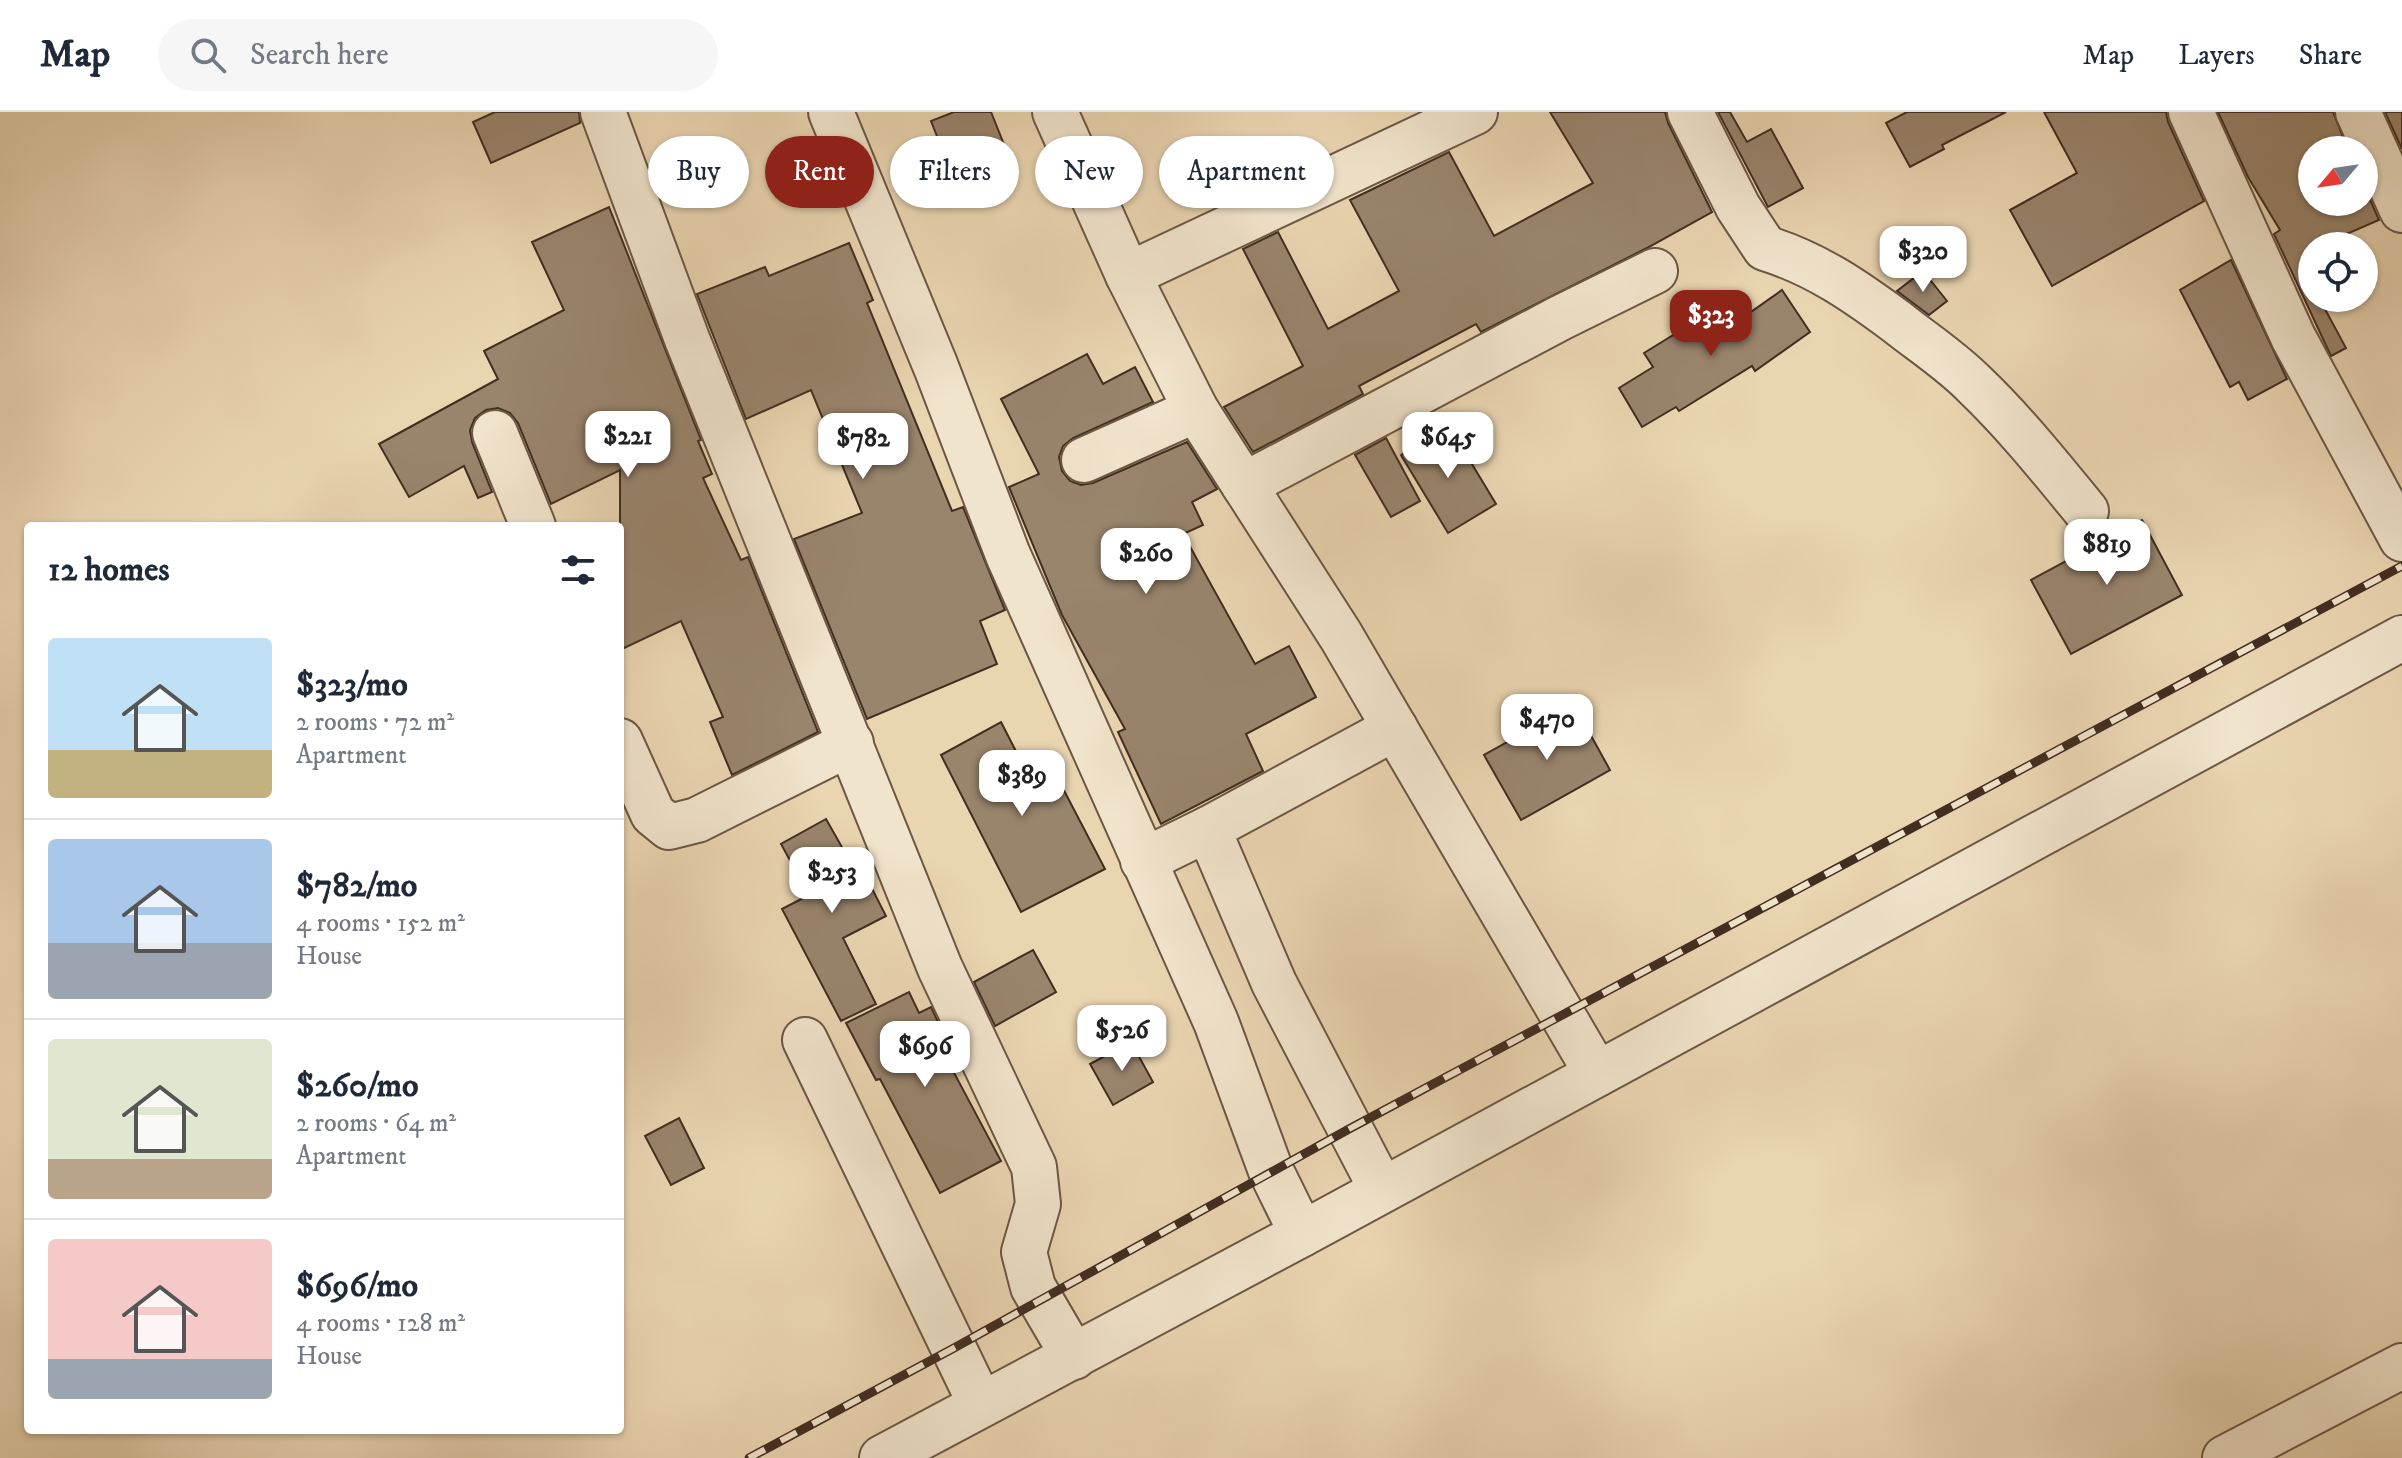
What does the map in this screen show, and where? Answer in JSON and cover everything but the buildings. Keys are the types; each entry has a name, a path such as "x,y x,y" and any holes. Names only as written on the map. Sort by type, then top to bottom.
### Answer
{"street":[{"path":"603,112 687,339 940,968 1034,1167 1038,1204 1024,1252 1033,1287 1074,1357"},
{"path":"831,112 936,367 1008,555 1216,1022 1271,1171 1302,1234"},
{"path":"1055,112 1128,275 1196,410 1341,636 1597,1074"},
{"path":"1128,275 1475,112"},
{"path":"1690,112 1738,207 1765,248 1799,258 1835,279 1885,313 1971,380 2020,431 2086,511"},
{"path":"2191,112 2293,337 2402,539"},
{"path":"2358,112 2402,210"},
{"path":"1244,485 1655,271"},
{"path":"1084,460 1196,410"},
{"path":"495,433 531,522"},
{"path":"882,1458 2402,638"},
{"path":"1143,861 1395,728"},
{"path":"624,750 653,814 669,827 697,820 851,743"},
{"path":"1208,829 1274,983 1382,1190"},
{"path":"805,1040 981,1405"},
{"path":"2225,1458 2402,1366"}],"railway":[{"path":"749,1458 1349,1129 2402,566"}]}
